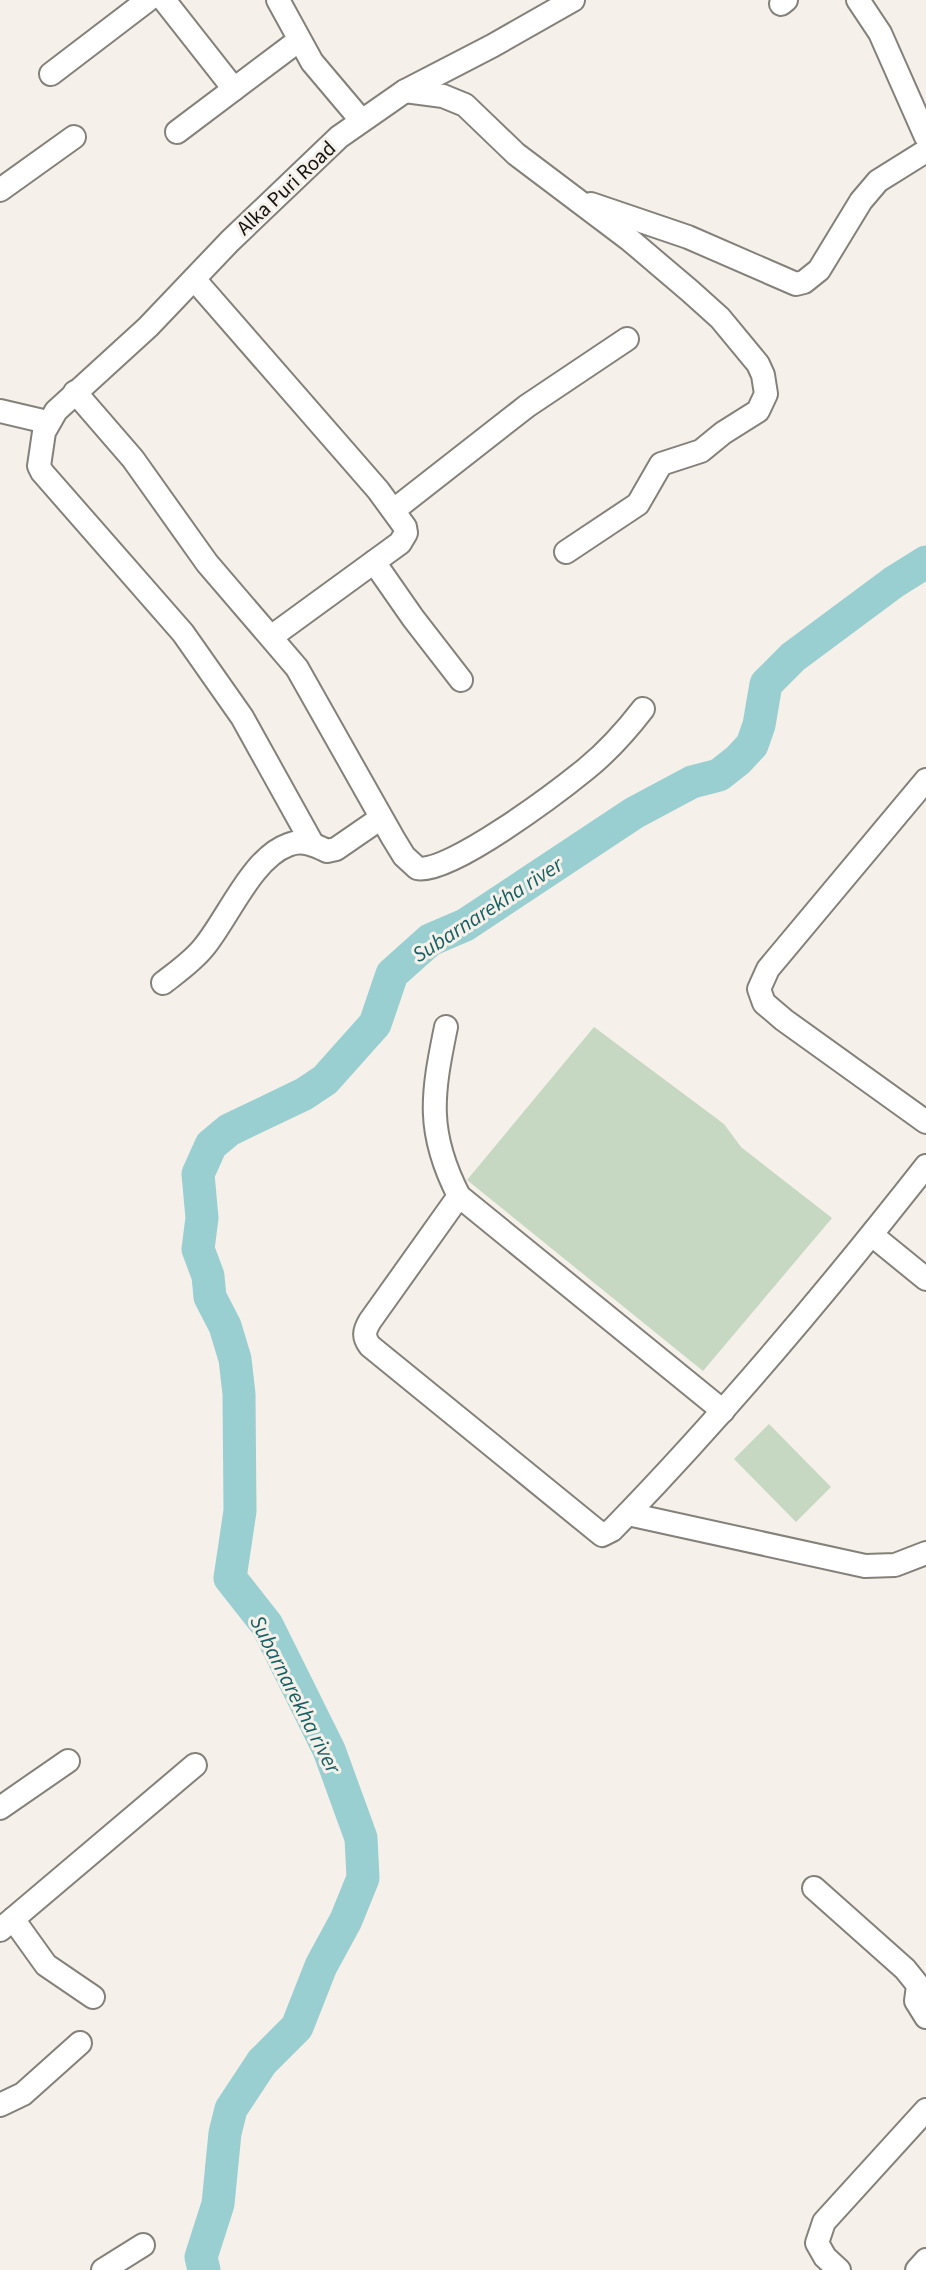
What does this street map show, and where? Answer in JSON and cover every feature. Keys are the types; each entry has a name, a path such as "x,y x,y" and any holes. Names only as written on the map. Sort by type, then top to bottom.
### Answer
{"street":[{"path":"51,74 148,0"},
{"path":"164,0 234,89"},
{"path":"278,0 298,40 331,87 361,120"},
{"name":"Alka Puri Road","path":"45,427 75,392 148,327 295,178 361,120 405,91 492,46 573,0"},
{"path":"858,0 879,33 926,137"},
{"path":"177,132 298,40"},
{"path":"405,91 443,96 465,105 516,154 637,246 720,318 758,363 764,375 766,394 758,411 723,433 701,451 661,464 638,504 566,552"},
{"path":"0,190 74,137"},
{"path":"575,199 697,240 796,284 804,282 819,270 861,201 878,181 926,151"},
{"path":"194,279 394,510 406,533 400,543 271,637"},
{"path":"394,510 527,406 627,339"},
{"path":"75,392 109,428 207,563 297,668 381,818 410,863 424,870 434,868 493,836 585,770 622,735 643,709"},
{"path":"0,411 45,427 39,466 42,472 183,633 242,717 312,843 327,852 336,849 381,818"},
{"path":"374,562 413,618 462,680"},
{"path":"926,780 768,969 759,989 764,1003 784,1020 926,1122"},
{"path":"163,983 204,948 250,880 273,855 288,844 312,843"},
{"path":"446,1028 436,1075 434,1116 444,1166 459,1196 723,1411"},
{"path":"459,1196 369,1321 365,1329 365,1339 391,1364 597,1532 608,1534 723,1411 872,1235 926,1166"},
{"path":"872,1235 926,1279"},
{"path":"628,1514 865,1566 895,1565 926,1553"},
{"path":"0,1808 68,1761"},
{"path":"93,1997 46,1965 7,1925 195,1765"},
{"path":"814,1888 905,1969 918,1984 916,2001 926,2017"},
{"path":"0,2105 23,2094 81,2043"},
{"path":"839,2270 825,2257 817,2242 824,2222 926,2110"},
{"path":"103,2270 143,2244"},
{"path":"917,2270 926,2260"}],"green space":[{"path":"594,1027 724,1124 741,1147 832,1218 703,1371 467,1180"},
{"path":"769,1424 831,1487 796,1522 734,1459"}],"waterway":[{"name":"Subarnarekha river","path":"204,2270 201,2257 218,2204 225,2133 231,2109 262,2062 297,2027 321,1966 346,1920 363,1878 361,1838 329,1750 267,1625 230,1578 240,1511 239,1394 235,1359 225,1326 210,1297 208,1276 198,1249 202,1218 198,1174 211,1145 229,1130 304,1094 325,1080 375,1024 392,974 430,940 465,925 634,813 692,782 719,775 738,760 752,745 759,725 766,684 793,657 894,582 926,562"}]}
